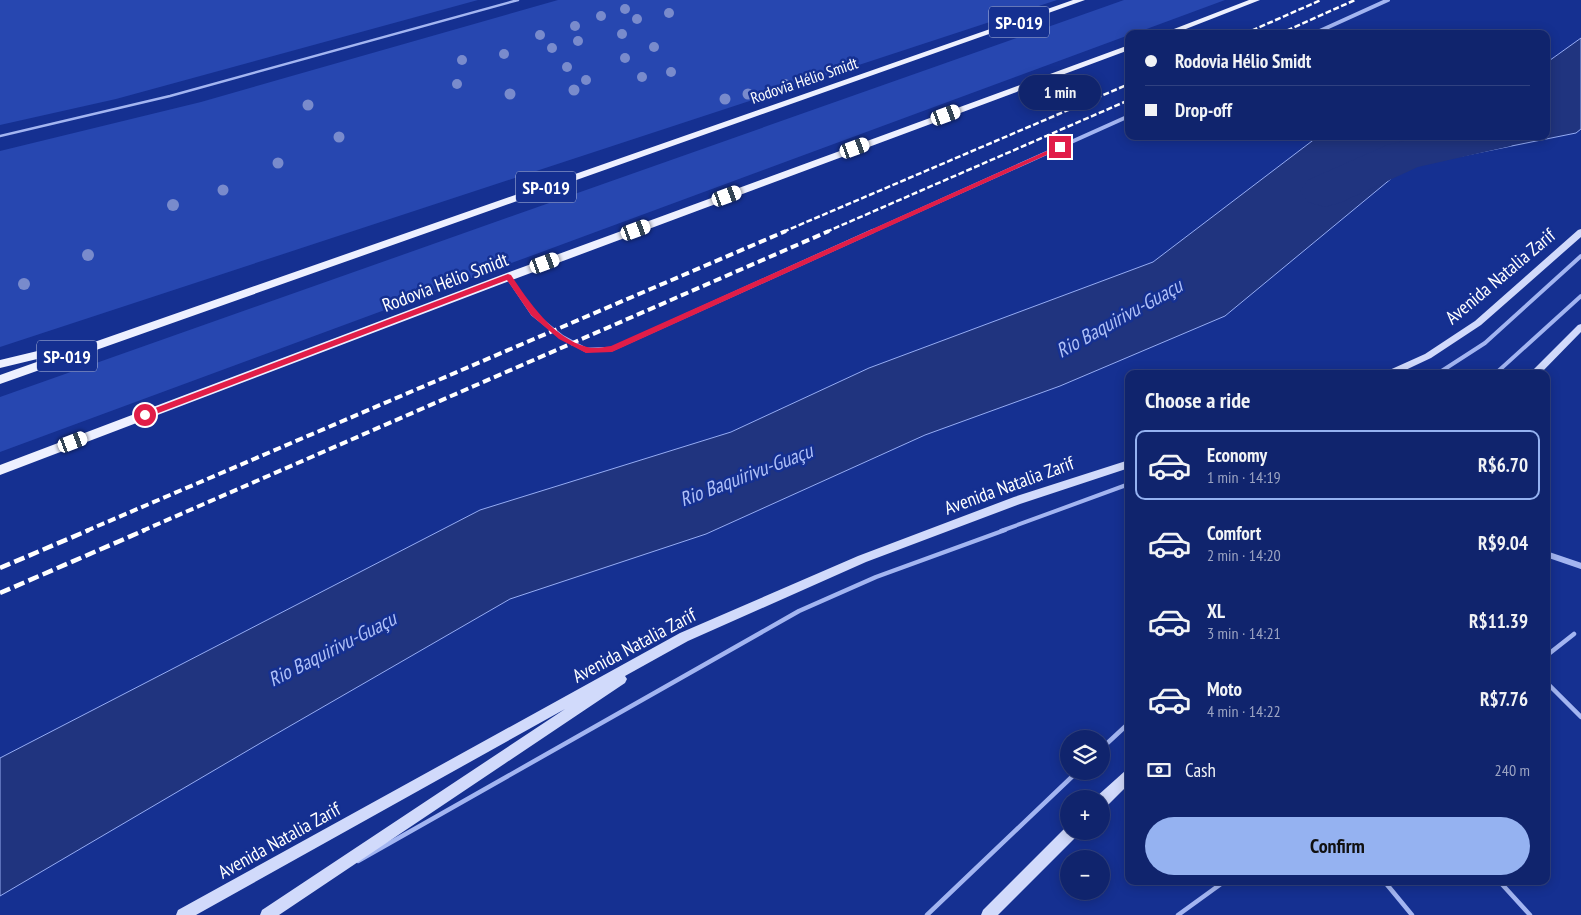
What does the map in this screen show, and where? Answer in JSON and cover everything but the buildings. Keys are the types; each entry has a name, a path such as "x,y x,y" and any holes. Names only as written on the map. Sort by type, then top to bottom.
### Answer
{"main road":[{"name":"Rodovia Hélio Smidt","path":"0,380 1081,0"},
{"path":"1177,30 1256,0"},
{"name":"Rodovia Hélio Smidt","path":"0,470 508,277 1125,48"},
{"name":"Avenida Natalia Zarif","path":"1397,370 1428,356 1478,323 1581,232"},
{"path":"1538,370 1581,327"},
{"path":"0,364 134,332"},
{"name":"Avenida Natalia Zarif","path":"183,915 684,636 862,559 1018,500 1125,465"},
{"path":"266,915 684,636"},
{"path":"1110,793 1125,779"},
{"path":"988,915 1063,840"}],"street":[{"path":"1322,30 1388,0"},
{"path":"508,277 533,314 562,338 586,350 612,349 1125,118"},
{"path":"1550,555 1581,566"}],"lane":[{"path":"0,136 170,96 518,0"},
{"path":"1443,370 1485,343 1581,256"},
{"path":"1498,370 1581,296"},
{"path":"283,905 636,702 800,611 876,577 1125,485"},
{"path":"1550,653 1574,634"},
{"path":"1550,686 1581,717"},
{"path":"1110,741 1125,727"},
{"path":"927,915 1069,780"},
{"path":"1178,915 1219,885"},
{"path":"1387,885 1412,915"},
{"path":"1504,885 1530,915"}],"shaded area":[{"path":"0,0 478,0 116,99 0,125"},
{"path":"558,0 1057,0 0,347 0,151 201,102"},
{"path":"1124,0 1225,0 1144,30 1125,30 1125,36 0,452 0,397"}],"water":[{"name":"Rio Baquirivu-Guaçu","path":"1581,38 1581,129 1576,133 1550,138 1550,60"},
{"name":"Rio Baquirivu-Guaçu","path":"1313,140 1541,140 1462,156 1446,148 1409,152 1398,159 1398,173 1225,316 1060,386 925,435 706,534 510,599 0,896 0,758 480,510 731,432 869,368 1153,262"}],"waterway":[{"name":"Rio Baquirivu-Guaçu","path":"1325,191 1404,155 1476,140"}],"railway":[{"path":"1253,30 1321,0"},
{"path":"1288,30 1355,0"},
{"path":"783,232 1125,86"},
{"path":"826,232 1125,102"},
{"path":"86,531 786,231"},
{"path":"142,531 829,231"},
{"path":"0,568 89,530"},
{"path":"0,593 145,530"}],"route":[{"path":"145,415 508,277 533,314 562,338 586,350 612,349 1060,147"}]}
